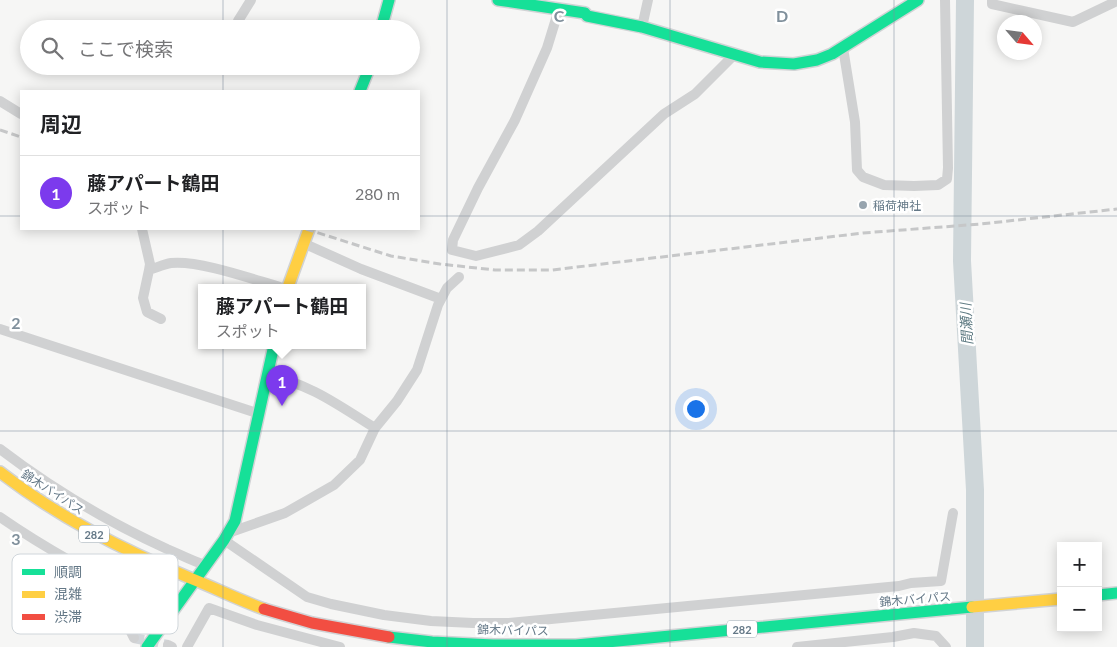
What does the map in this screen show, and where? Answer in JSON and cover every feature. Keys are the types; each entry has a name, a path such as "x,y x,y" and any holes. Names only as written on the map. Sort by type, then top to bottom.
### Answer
{"main road":[{"path":"383,20 388,0"},
{"path":"498,0 559,9 642,28 760,62 794,64 817,60 843,48 918,0"},
{"path":"360,90 366,75"},
{"path":"289,284 308,230"},
{"path":"178,605 235,521 273,349"},
{"name":"錦木バイパス","path":"0,472 92,533 133,554"},
{"name":"錦木バイパス","path":"178,573 281,614 342,629 425,640 524,646 576,645 1057,599"},
{"path":"1102,595 1117,593"},
{"path":"147,647 157,634"}],"street":[{"path":"239,20 250,0"},
{"path":"642,28 648,0"},
{"path":"843,48 855,122 857,170 863,177 884,185 938,185 947,179 948,168 945,0"},
{"path":"992,0 992,4 1073,22 1117,1"},
{"path":"559,9 547,48 516,120 478,188 453,240 452,250 476,256 519,245 538,231 664,114 695,94 734,54"},
{"path":"0,101 20,113"},
{"path":"142,230 149,270 143,298 146,312 161,319"},
{"path":"303,243 362,269 441,299"},
{"path":"149,270 171,263 195,265 221,270 270,284"},
{"path":"226,536 284,513 334,485 360,460 375,428 397,401 417,370 441,299 447,288 459,277"},
{"path":"0,329 260,414"},
{"path":"268,376 284,379 313,390 375,428"},
{"path":"0,449 60,491 103,517 150,541 205,565"},
{"path":"226,536 307,597 384,615 432,621 510,623 899,586 941,580 953,514"},
{"path":"0,517 57,554"},
{"path":"187,647 209,608 282,633 340,647"},
{"path":"797,647 914,633 936,636 946,647"},
{"path":"132,634 134,638"}],"waterway":[{"name":"間瀬川","path":"965,0 962,261 975,490 975,647"}],"tunnel":[{"path":"134,638 168,645"}],"railway":[{"path":"0,130 20,137"},
{"path":"309,230 391,256 495,270 552,270 863,233 981,224 1117,209"}],"traffic: fast":[{"path":"383,20 389,0"},
{"path":"498,0 585,13 587,16 642,27 760,62 794,64 817,60 832,54 918,0"},
{"path":"360,90 366,75"},
{"path":"178,604 224,540 235,521 273,349"},
{"path":"1102,595 1117,593"},
{"path":"389,637 432,642 493,645 576,645 972,607"},
{"path":"147,647 156,634"}],"traffic: slow":[{"path":"289,284 309,230"},
{"path":"0,472 68,518 136,554"},
{"path":"178,573 264,609"},
{"path":"972,607 1057,599"}],"traffic: jam":[{"path":"264,609 312,623 389,637"}],"place":[{"name":"稲荷神社","path":"863,205"},
{"name":"藤アパート鶴田","path":"282,406"}]}
